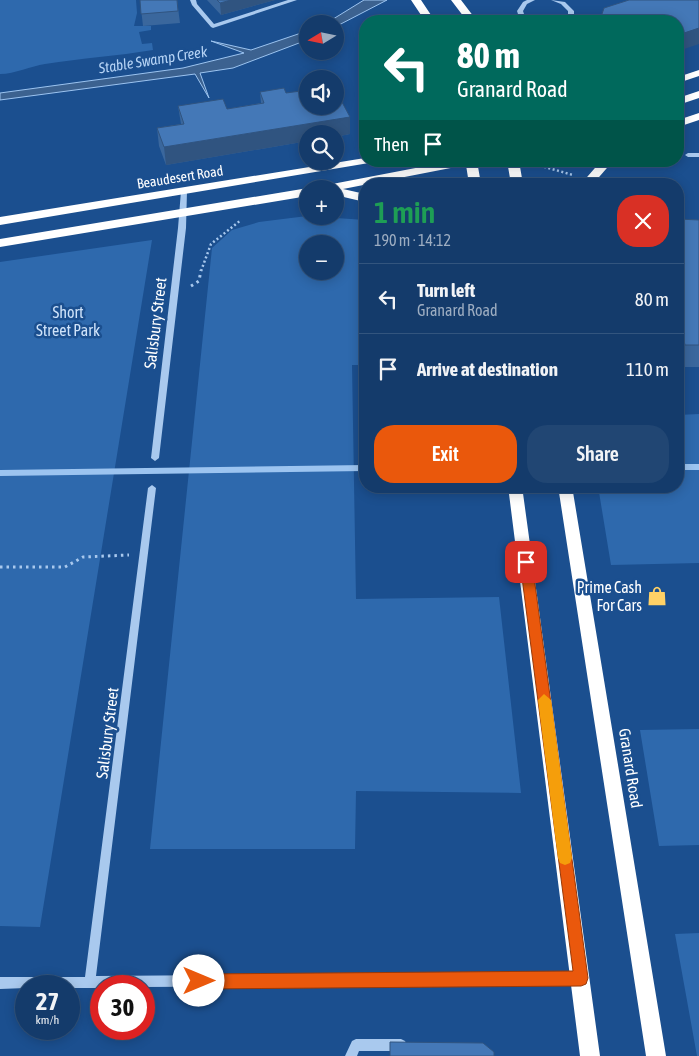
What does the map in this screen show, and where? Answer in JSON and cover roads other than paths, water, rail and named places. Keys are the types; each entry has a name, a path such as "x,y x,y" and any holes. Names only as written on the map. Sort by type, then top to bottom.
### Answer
{"highway":[{"path":"416,0 426,15"},
{"path":"456,0 467,15"},
{"path":"684,78 699,73"},
{"path":"684,100 699,94"},
{"path":"684,122 699,116"},
{"name":"Beaudesert Road","path":"0,221 359,162"},
{"path":"384,178 440,167"},
{"path":"587,178 600,167"},
{"path":"344,186 359,183"},
{"path":"0,243 299,194"},
{"path":"344,194 359,197"},
{"path":"516,493 590,1056"},
{"name":"Granard Road","path":"566,493 656,1056"}],"street":[{"path":"193,0 194,4 212,26 294,0"},
{"path":"521,15 520,11 525,3 532,0"},
{"path":"688,156 699,155"},
{"name":"Salisbury Street","path":"155,458 184,191"},
{"name":"Salisbury Street","path":"91,975 152,488"},
{"path":"155,981 581,978"},
{"path":"0,983 90,981"},
{"path":"351,1056 356,1045 415,1045"}],"lane":[{"path":"554,0 563,3 571,11 571,15"}],"waterway":[{"path":"684,467 699,467"},
{"path":"0,473 359,468"}],"place":[{"name":"Prime Cash For Cars","path":"657,596"}],"water label":[{"name":"Stable Swamp Creek","path":"153,60"}],"park label":[{"name":"Short Street Park","path":"68,321"}]}
